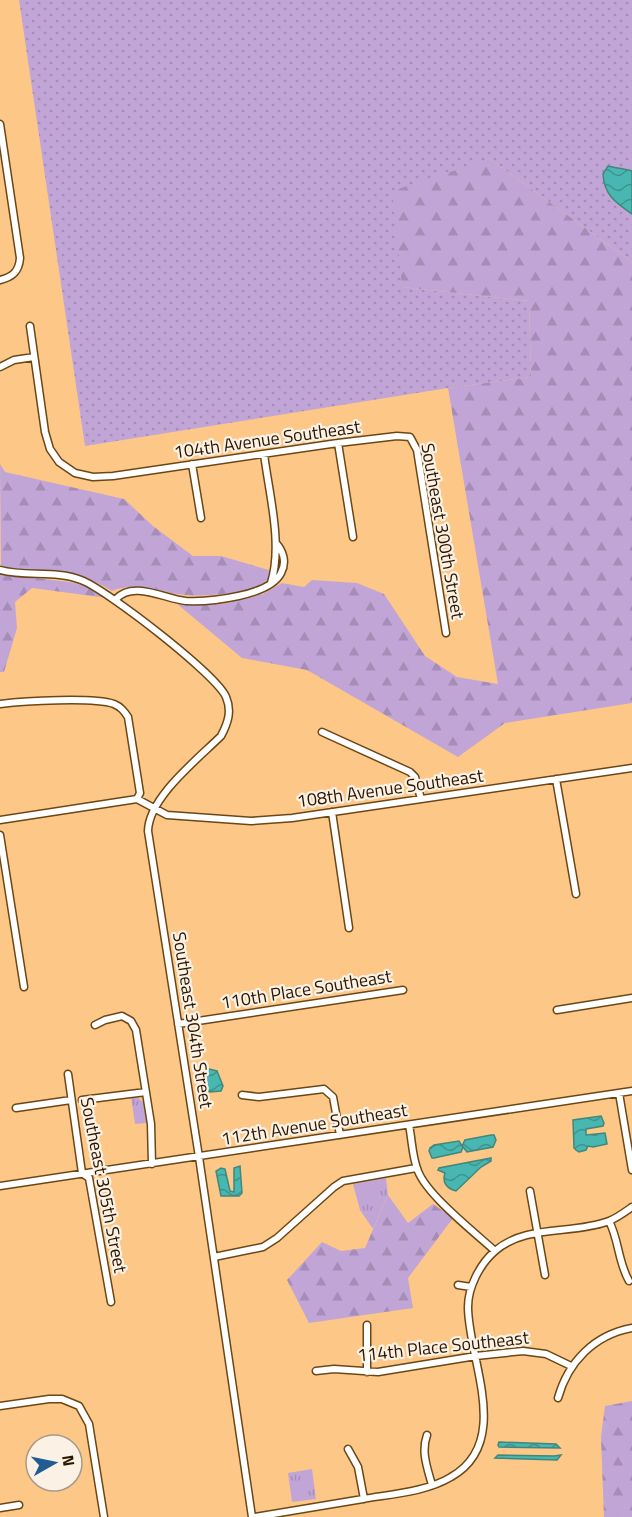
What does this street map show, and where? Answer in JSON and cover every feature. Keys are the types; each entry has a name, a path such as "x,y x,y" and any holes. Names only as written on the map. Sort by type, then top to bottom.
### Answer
{"street":[{"path":"0,124 20,255 17,272 0,280"},
{"path":"0,184 8,183"},
{"path":"0,367 14,360 34,357 30,326"},
{"name":"104th Avenue Southeast","path":"34,357 46,438 50,449 59,462 75,473 85,476 131,473 338,443 408,436"},
{"name":"Southeast 300th Street","path":"408,436 417,450 446,633"},
{"path":"338,443 353,537"},
{"path":"264,454 276,543 275,567 270,584"},
{"path":"192,464 201,518"},
{"path":"116,599 120,594 139,591 184,600 210,600 254,592 277,579 283,569 283,555 276,543"},
{"path":"0,570 79,579 91,584 116,599 211,677 222,689 229,705 228,724 221,736 160,797 154,809 137,800 0,820"},
{"path":"0,704 105,702 120,707 128,717 140,793 137,800"},
{"path":"322,732 410,772 415,777 421,799"},
{"name":"108th Avenue Southeast","path":"154,809 167,815 252,821 332,812 632,768"},
{"path":"556,778 576,894"},
{"name":"Southeast 304th Street","path":"154,809 148,824 149,838 254,1517"},
{"path":"332,812 349,928"},
{"path":"0,835 24,987"},
{"name":"110th Place Southeast","path":"178,1024 403,990"},
{"path":"557,1010 632,998"},
{"path":"95,1026 117,1017 127,1017 136,1030 146,1092 153,1164"},
{"name":"Southeast 305th Street","path":"68,1074 82,1173 89,1178 111,1302"},
{"path":"242,1095 259,1097 319,1088 329,1092 333,1097 340,1136"},
{"name":"112th Avenue Southeast","path":"0,1186 632,1091"},
{"path":"82,1100 146,1092"},
{"path":"619,1093 632,1170"},
{"path":"16,1108 72,1100"},
{"path":"410,1125 417,1168 431,1191 495,1251"},
{"path":"214,1257 255,1250 270,1243 334,1186 343,1181 417,1168"},
{"path":"530,1191 545,1275"},
{"path":"254,1517 410,1491 451,1477 468,1462 480,1442 484,1417 469,1315 471,1287 479,1271 495,1251 511,1242 537,1232 591,1226 609,1221 632,1207"},
{"path":"609,1221 617,1241 623,1271 629,1281"},
{"path":"458,1285 471,1287"},
{"path":"367,1372 368,1325"},
{"path":"558,1398 571,1366 599,1340 618,1331 632,1328"},
{"name":"114th Place Southeast","path":"316,1371 392,1370 515,1351 534,1351 551,1355 571,1366"},
{"path":"0,1406 49,1399 62,1399 79,1406 89,1424 104,1517"},
{"path":"427,1435 423,1445 432,1485"},
{"path":"348,1449 358,1467 364,1499"},
{"path":"0,1508 19,1505"}],"green space":[{"path":"19,0 632,0 632,262 490,159 402,287 529,301 531,377 448,388 85,446"},
{"path":"490,159 632,262 632,703 505,723 458,757 307,670 242,658 176,603 224,604 263,594 282,583 304,587 312,580 357,583 384,594 425,656 457,677 498,684 448,388 531,377 529,301 402,287 392,191"},
{"path":"0,464 5,472 124,499 153,526 193,556 221,556 272,571 265,582 249,589 227,594 194,596 139,587 112,591 83,578 15,570 1,566"},
{"path":"0,574 70,582 85,586 107,598 32,588 15,602 17,628 4,672 0,672"},
{"path":"131,1097 143,1102 147,1123 135,1124"},
{"path":"386,1178 388,1195 373,1229 360,1210 353,1184"},
{"path":"388,1195 408,1223 433,1204 453,1218 408,1278 413,1308 309,1323 287,1280 322,1242 341,1251 365,1248"},
{"path":"632,1401 632,1517 604,1517 601,1437 605,1406"},
{"path":"312,1469 316,1499 292,1502 288,1473"}],"water":[{"path":"608,166 632,171 632,214 608,193 603,174"},
{"path":"209,1069 217,1071 223,1086 221,1091 210,1092 205,1088 203,1076"},
{"path":"601,1116 603,1126 586,1129 586,1135 605,1133 607,1144 588,1146 586,1150 579,1152 576,1150 573,1120"},
{"path":"494,1135 496,1140 493,1147 467,1152 463,1147 461,1152 434,1158 429,1151 434,1145 459,1141 462,1146 465,1140"},
{"path":"491,1158 491,1161 481,1167 456,1191 447,1186 444,1179 445,1173 438,1170 439,1168"},
{"path":"240,1166 242,1193 239,1196 221,1196 216,1171 221,1168 225,1169 230,1191 234,1192 234,1168"},
{"path":"499,1442 556,1444 560,1448 499,1447"},
{"path":"498,1455 561,1455 557,1460 495,1458"}]}
